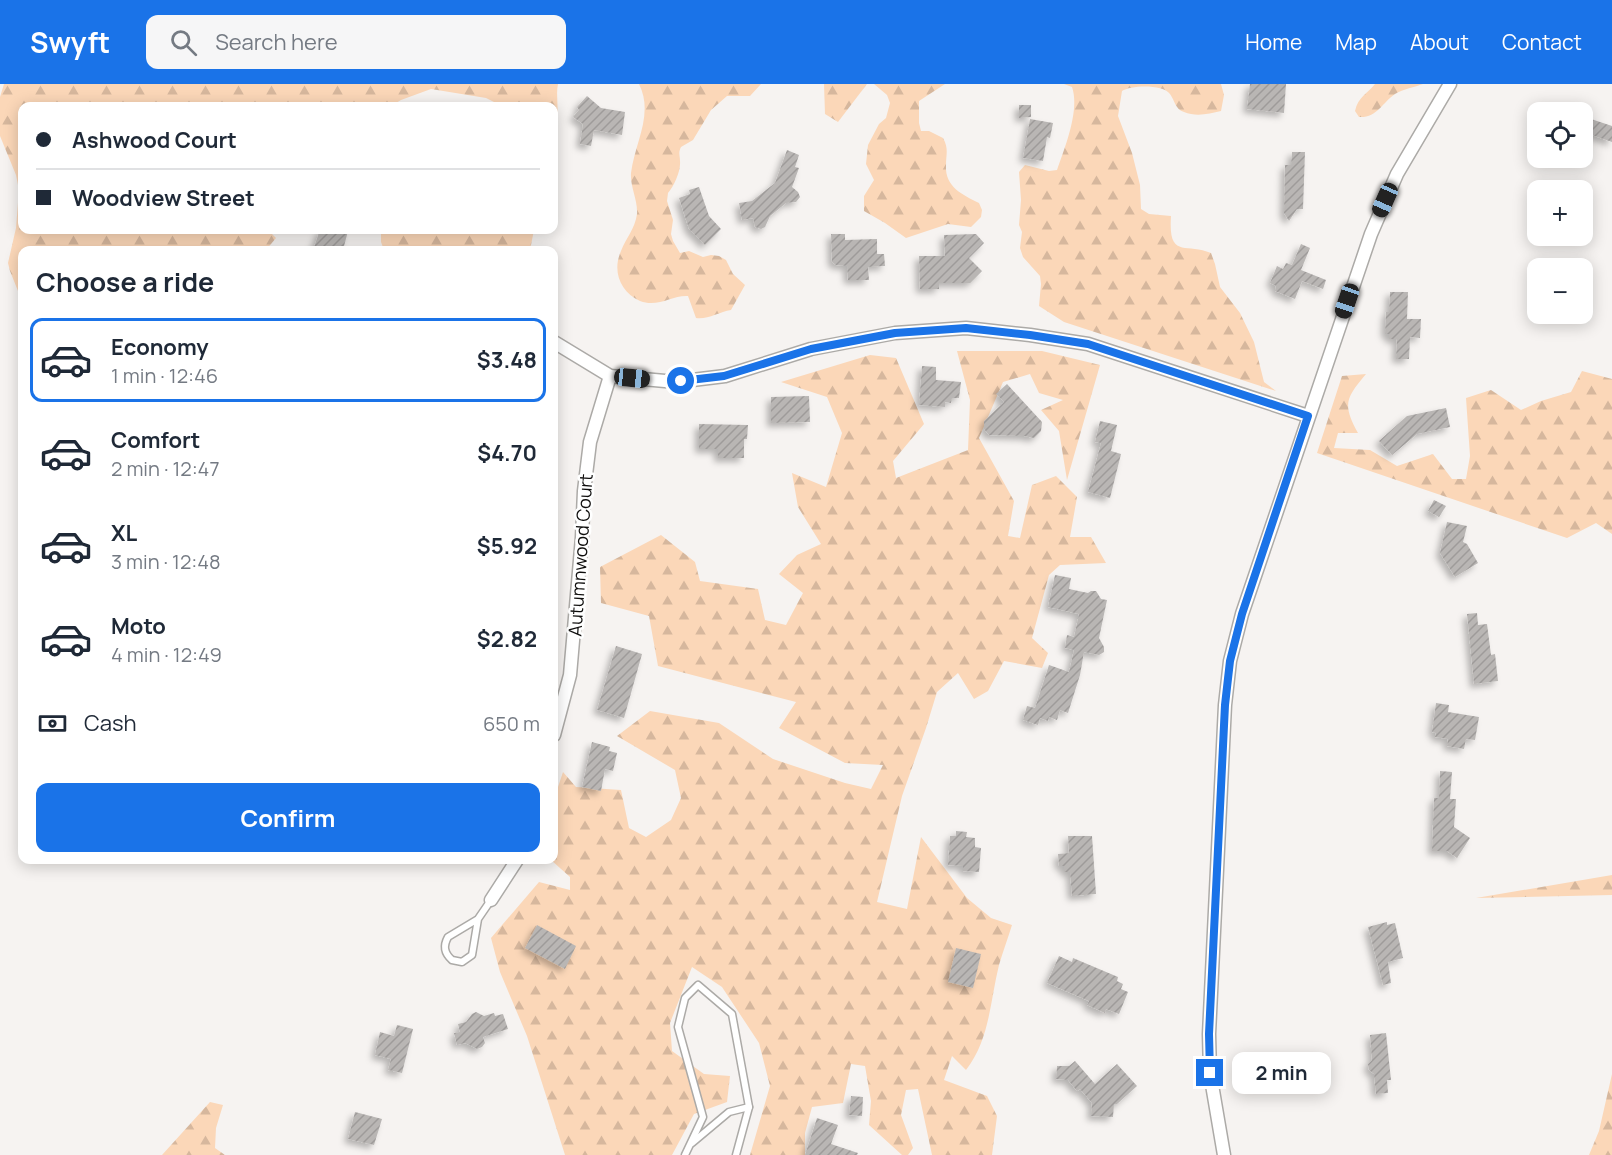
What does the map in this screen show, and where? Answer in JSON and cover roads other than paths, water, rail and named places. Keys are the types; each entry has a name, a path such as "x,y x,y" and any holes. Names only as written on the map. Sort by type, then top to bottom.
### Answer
{"street":[{"path":"1224,1155 1210,1073 1209,1034 1225,705 1230,661 1242,614 1371,234 1397,174 1450,84"},
{"path":"558,344 610,375 676,382 724,376 811,349 895,333 966,328 1088,344 1308,416"},
{"name":"Autumnwood Court","path":"558,720 570,675 590,442 610,375"},
{"path":"491,900 514,864"}],"lane":[{"path":"478,919 472,956 462,962 452,960 446,952 448,937 478,919 491,900"},
{"path":"685,1155 703,1117 678,1027 685,998 698,985 732,1014 749,1107 736,1155"},
{"path":"691,1144 729,1112 749,1107"}]}
